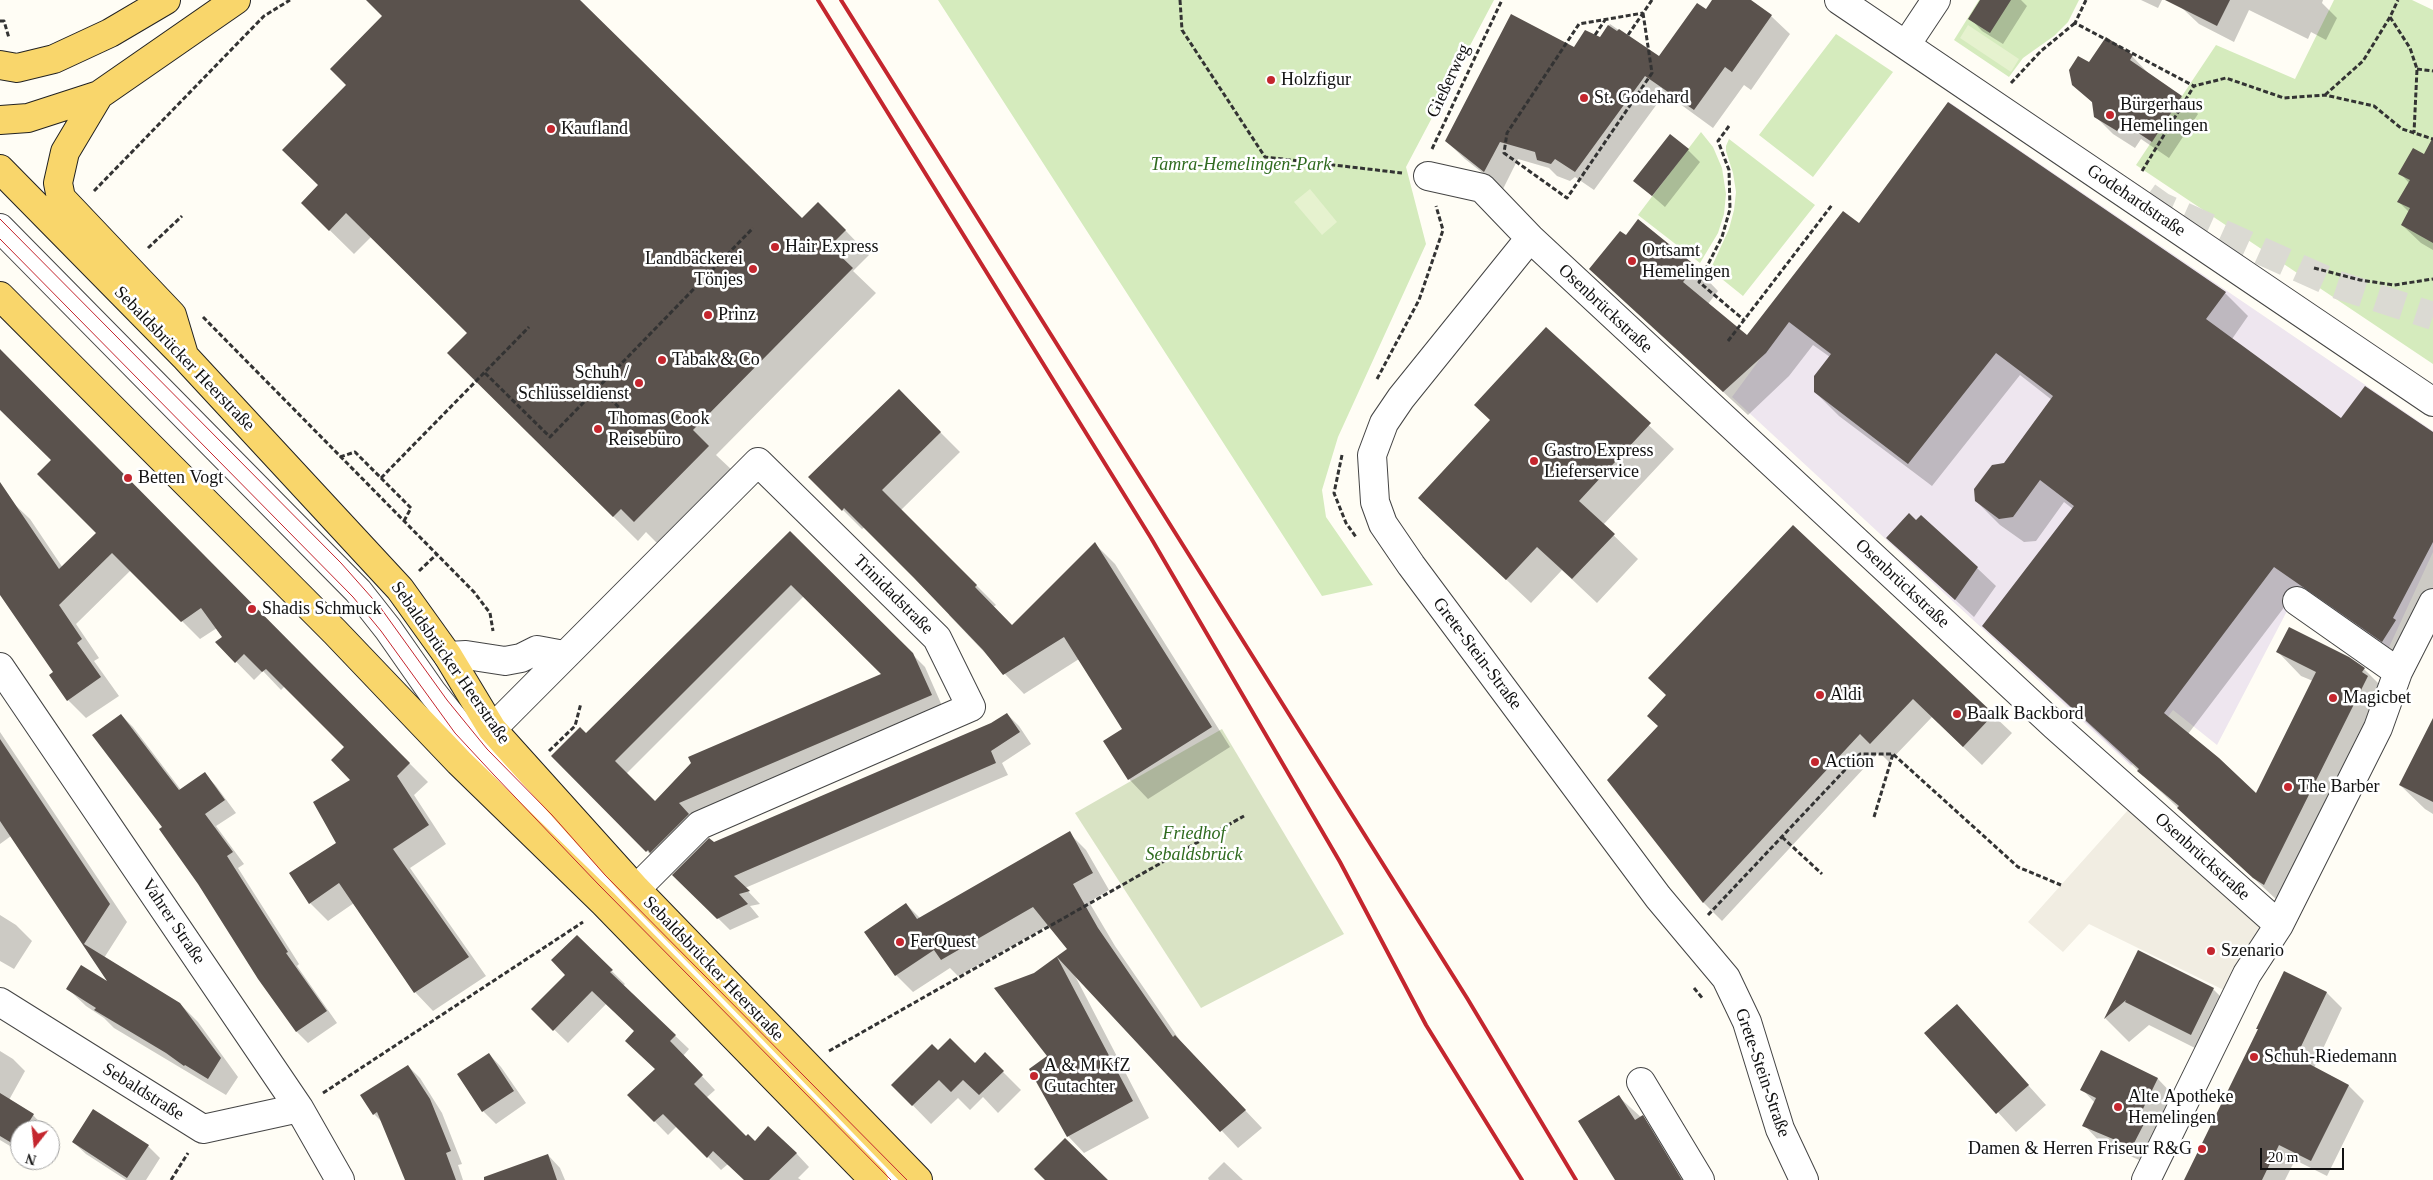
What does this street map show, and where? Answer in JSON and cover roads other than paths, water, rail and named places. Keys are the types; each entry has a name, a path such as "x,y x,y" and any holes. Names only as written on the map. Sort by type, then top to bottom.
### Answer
{"main road":[{"path":"6,72 62,55 110,33 166,0"},
{"path":"0,120 28,118 99,95 236,0"},
{"path":"99,95 65,152 58,182 61,198 172,315 186,358"},
{"name":"Sebaldsbrücker Heerstraße","path":"0,169 186,358 400,589 448,656 476,746 604,903 874,1180"},
{"name":"Sebaldsbrücker Heerstraße","path":"0,296 335,632 476,746 636,888 918,1180"}],"street":[{"name":"Godehardstraße","path":"1839,0 2433,402"},
{"path":"1906,46 1936,0"},
{"path":"1428,176 1482,188 1530,238"},
{"path":"0,228 358,591 388,629 432,692 476,746 621,900 900,1180"},
{"name":"Osenbrückstraße","path":"1530,238 2054,725 2279,925"},
{"name":"Grete-Stein-Straße","path":"1530,238 1401,398 1384,423 1372,455 1375,502 1382,524 1411,565 1658,896 1726,978 1747,1022 1780,1129 1804,1180"},
{"name":"Trinidadstraße","path":"476,746 564,655 758,462 937,638 971,707 700,825 636,888"},
{"path":"2298,602 2398,672"},
{"path":"2146,1180 2247,974 2279,925 2378,728 2398,672 2433,603"},
{"path":"448,656 466,655 505,661 521,658 536,650 564,655"},
{"name":"Vahrer Straße","path":"0,667 299,1108 340,1180"},
{"path":"432,692 476,746"},
{"name":"Sebaldstraße","path":"0,1002 203,1129 299,1108"},
{"path":"1641,1082 1700,1180"}],"tunnel":[{"path":"2147,196 2161,206 2335,284 2433,316"}],"tram line":[{"path":"0,219 341,563 380,607 447,700 487,749 552,815 605,875 907,1180"},
{"path":"0,239 353,597 381,631 455,733 598,884 891,1180"}],"railway":[{"path":"818,0 1151,538 1340,862 1426,1025 1522,1180"},
{"path":"841,0 1467,998 1576,1180"}],"place":[{"name":"Holzfigur","path":"1271,80"},
{"name":"St. Godehard","path":"1584,98"},
{"name":"Bürgerhaus Hemelingen","path":"2110,115"},
{"name":"Kaufland","path":"551,129"},
{"name":"Hair Express","path":"775,247"},
{"name":"Ortsamt Hemelingen","path":"1632,261"},
{"name":"Landbäckerei Tönjes","path":"753,269"},
{"name":"Prinz","path":"708,315"},
{"name":"Tabak & Co","path":"662,360"},
{"name":"Schuh / Schlüsseldienst","path":"639,383"},
{"name":"Thomas Cook Reisebüro","path":"598,429"},
{"name":"Gastro Express Lieferservice","path":"1534,461"},
{"name":"Betten Vogt","path":"128,478"},
{"name":"Shadis Schmuck","path":"252,609"},
{"name":"Aldi","path":"1820,695"},
{"name":"Magicbet","path":"2333,698"},
{"name":"Baalk Backbord","path":"1957,714"},
{"name":"Action","path":"1815,762"},
{"name":"The Barber","path":"2288,787"},
{"name":"FerQuest","path":"900,942"},
{"name":"Szenario","path":"2211,951"},
{"name":"Schuh-Riedemann","path":"2254,1057"},
{"name":"A & M KfZ Gutachter","path":"1034,1076"},
{"name":"Alte Apotheke Hemelingen","path":"2118,1107"},
{"name":"Damen & Herren Friseur R&G","path":"2202,1149"}],"park label":[{"name":"Tamra-Hemelingen-Park","path":"1241,165"},
{"name":"Friedhof Sebaldsbrück","path":"1194,844"}]}
